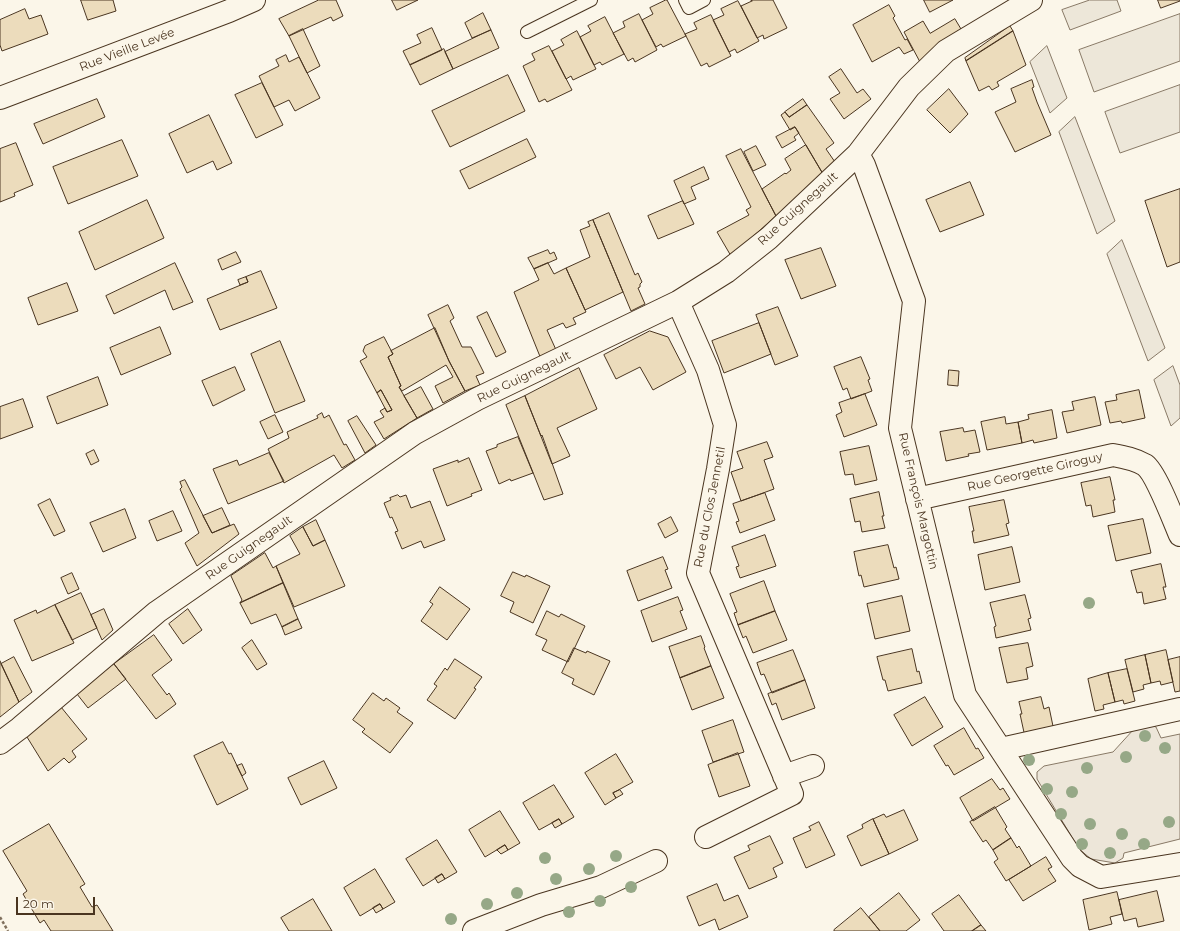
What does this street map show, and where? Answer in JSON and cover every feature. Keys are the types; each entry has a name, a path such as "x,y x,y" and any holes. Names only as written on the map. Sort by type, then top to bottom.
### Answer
{"street":[{"name":"Rue Vieille Levée","path":"0,98 229,11 254,0"},
{"name":"Rue Guignegault","path":"0,743 20,728 157,612 415,434 477,399 678,302 726,272 769,238 858,154 909,87 946,51 1031,0"},
{"name":"Rue François Margottin","path":"858,154 864,165 914,301 900,428 965,695 1072,858 1080,866 1101,877 1180,864"},
{"name":"Rue du Clos Jennetil","path":"678,302 708,370 725,425 698,573 792,794 706,837"},
{"name":"Rue Georgette Giroguy","path":"917,499 1113,455 1132,458 1147,466 1158,485 1180,535"},
{"path":"1001,749 1180,708"},
{"path":"784,776 813,766"},
{"path":"480,930 540,905 601,887 656,861"}],"lane":[{"path":"527,32 591,0"},
{"path":"685,0 689,8 704,0"}],"path":[{"path":"0,917 8,931"}],"shaded area":[{"path":"1090,0 1117,0 1121,11 1070,30 1062,10"},
{"path":"1180,14 1180,61 1094,92 1079,50"},
{"path":"1047,46 1067,98 1050,113 1030,62"},
{"path":"1180,85 1180,132 1120,153 1105,112"},
{"path":"1075,117 1115,221 1097,234 1059,132"},
{"path":"1122,240 1165,348 1148,361 1107,254"},
{"path":"1173,366 1180,385 1180,418 1171,426 1154,380"},
{"path":"1150,724 1156,727 1161,738 1180,734 1180,839 1124,853 1123,858 1115,863 1091,859 1079,849 1037,779 1037,772 1044,766 1113,752 1134,729"}],"building":[{"path":"81,0 113,0 116,11 88,20"},
{"path":"319,0 336,0 343,16 333,21 331,17 289,36 279,19"},
{"path":"392,0 418,0 397,10"},
{"path":"666,0 686,36 663,47 661,44 656,47 642,20 653,14 650,8"},
{"path":"751,0 773,0 787,28 764,39 763,35 757,38 741,6 752,1"},
{"path":"924,0 953,0 930,12"},
{"path":"1158,0 1180,0 1180,1 1161,8"},
{"path":"738,1 759,41 737,53 735,49 729,52 713,20 724,15 721,9"},
{"path":"889,5 895,16 893,18 905,40 907,39 913,50 904,54 899,47 872,62 853,25"},
{"path":"25,9 29,19 41,15 48,34 2,51 0,45 0,20"},
{"path":"483,13 491,30 472,38 465,23"},
{"path":"639,14 657,50 635,62 633,58 628,61 613,33 625,27 623,22"},
{"path":"711,15 731,56 709,67 707,63 701,66 685,34 697,29 694,23"},
{"path":"605,17 624,54 602,65 600,62 594,65 580,37 591,31 588,26"},
{"path":"955,19 961,29 935,47 920,62 904,32 923,21 930,33"},
{"path":"1010,26 1013,31 966,61 965,58"},
{"path":"432,28 442,50 410,65 403,51 421,43 417,35"},
{"path":"303,29 320,66 307,73 289,36"},
{"path":"491,30 499,48 453,69 445,52"},
{"path":"577,31 596,69 573,80 571,76 566,79 552,51 564,45 561,40"},
{"path":"1013,31 1026,65 997,82 999,86 992,90 989,86 979,91 966,61"},
{"path":"549,46 572,90 547,102 545,99 539,102 523,66 535,60 532,54"},
{"path":"444,49 453,69 420,85 410,65"},
{"path":"286,55 289,62 299,57 320,98 295,111 289,100 274,107 259,76 279,66 276,60"},
{"path":"841,69 857,93 863,89 871,99 844,119 830,99 840,93 829,77"},
{"path":"508,75 525,111 450,147 432,111"},
{"path":"1032,80 1034,87 1032,88 1051,135 1015,152 995,112 1016,102 1011,89"},
{"path":"262,83 283,125 256,138 235,95"},
{"path":"949,89 968,114 950,133 927,110"},
{"path":"97,99 105,117 43,144 34,124"},
{"path":"803,99 807,105 789,117 785,112"},
{"path":"807,105 834,143 826,149 835,162 823,174 795,127 790,130 781,115 785,112 789,117"},
{"path":"209,115 232,163 217,170 213,161 187,173 169,134"},
{"path":"795,127 799,133 794,137 796,140 782,148 776,137"},
{"path":"527,139 536,157 469,189 460,171"},
{"path":"122,140 138,176 68,204 53,167"},
{"path":"16,143 33,185 14,193 15,196 0,202 0,149"},
{"path":"806,145 823,174 776,216 762,189 791,170 785,159"},
{"path":"756,146 766,165 753,171 744,152"},
{"path":"741,149 776,216 731,256 717,232 749,215 746,210 751,207 726,156"},
{"path":"704,167 709,179 691,187 696,199 684,204 674,181"},
{"path":"970,182 984,215 940,232 926,200"},
{"path":"1180,189 1180,262 1167,267 1145,201"},
{"path":"147,200 164,238 95,270 79,232"},
{"path":"683,201 694,224 658,239 648,216"},
{"path":"609,213 635,275 638,273 642,282 638,288 645,304 631,311 593,220"},
{"path":"593,220 623,292 585,310 566,268 590,257 580,230 590,226 588,222"},
{"path":"821,248 836,286 801,299 785,260"},
{"path":"548,250 550,254 554,252 557,259 534,269 528,258"},
{"path":"236,252 241,262 222,270 218,260"},
{"path":"175,263 193,302 173,310 165,290 114,314 106,296"},
{"path":"548,263 554,274 566,268 586,312 573,318 576,324 566,328 563,323 547,330 557,352 541,359 514,292 539,280 534,269"},
{"path":"261,271 277,308 220,330 207,299 248,282 246,277"},
{"path":"246,277 248,282 240,285 238,280"},
{"path":"67,283 78,311 38,325 28,298"},
{"path":"448,305 454,318 450,321 462,347 471,347 484,373 476,376 480,385 465,391 449,361 428,315"},
{"path":"778,307 798,356 775,365 756,315"},
{"path":"487,312 506,352 496,357 477,317"},
{"path":"759,323 771,354 724,373 712,341"},
{"path":"160,327 171,354 121,375 110,348"},
{"path":"435,328 449,361 465,391 443,403 435,386 453,377 446,365 402,391 399,387 401,386 388,357 393,354 391,351"},
{"path":"650,331 668,337 686,372 653,390 640,367 616,379 604,355"},
{"path":"384,337 393,354 388,357 401,386 399,387 417,418 384,439 374,422 384,417 380,411 385,408 387,412 392,410 381,390 377,393 360,361 367,357 363,351 365,346"},
{"path":"280,341 305,401 275,413 251,354"},
{"path":"861,357 870,379 868,380 872,391 851,399 847,388 843,390 834,367"},
{"path":"235,367 245,390 213,406 202,381"},
{"path":"579,368 597,409 557,428 570,456 552,464 525,396"},
{"path":"949,370 959,371 958,386 948,385"},
{"path":"98,377 108,405 57,424 47,397"},
{"path":"421,387 433,409 417,418 404,396"},
{"path":"381,390 392,410 387,412 377,393"},
{"path":"1139,390 1145,418 1122,423 1121,421 1110,423 1105,402 1117,400 1116,395"},
{"path":"865,394 877,425 844,437 836,415 842,412 839,403"},
{"path":"525,396 541,436 542,435 563,494 544,500 506,405"},
{"path":"1095,397 1101,425 1067,433 1062,412 1074,410 1072,402"},
{"path":"23,399 33,427 0,439 0,407"},
{"path":"1052,410 1057,438 1034,443 1033,440 1022,443 1018,422 1029,419 1028,415"},
{"path":"322,413 324,418 329,415 344,445 346,444 355,460 342,468 334,455 284,483 268,449 289,438 287,432 318,418 317,416"},
{"path":"275,415 283,432 268,439 260,422"},
{"path":"357,416 376,445 365,453 348,421"},
{"path":"1005,417 1006,424 1018,422 1022,443 987,450 981,422"},
{"path":"963,428 964,432 975,430 980,452 946,461 940,432"},
{"path":"518,437 533,473 511,481 510,479 499,484 486,451"},
{"path":"767,442 773,457 764,460 774,489 741,501 731,472 743,468 737,452"},
{"path":"869,446 877,480 855,485 853,474 845,475 840,452"},
{"path":"94,450 99,461 91,465 86,454"},
{"path":"269,453 284,481 228,504 213,469 237,460 239,465"},
{"path":"469,458 482,490 471,494 472,496 447,506 433,469 458,460 458,462"},
{"path":"1110,477 1115,500 1113,500 1115,512 1093,517 1091,505 1086,506 1081,483"},
{"path":"185,480 212,533 234,524 239,534 197,566 185,543 199,533 180,489 182,487 180,482"},
{"path":"879,492 885,528 862,532 860,521 855,522 850,499"},
{"path":"765,493 775,520 740,533 736,522 739,521 733,504"},
{"path":"398,495 400,497 406,495 411,508 430,501 445,540 424,548 421,541 402,549 395,532 398,531 392,517 390,518 384,503 391,500 390,498"},
{"path":"50,499 65,531 54,536 38,505"},
{"path":"1004,500 1009,523 1006,524 1009,535 974,543 972,531 974,531 969,507"},
{"path":"222,508 230,525 212,533 203,516"},
{"path":"125,509 136,538 103,552 90,523"},
{"path":"173,511 182,531 157,541 149,521"},
{"path":"671,517 678,531 665,538 658,524"},
{"path":"1143,519 1151,553 1116,561 1108,526"},
{"path":"316,520 325,540 313,546 303,527"},
{"path":"303,527 313,546 325,540 345,586 294,607 276,566 300,554 290,536"},
{"path":"765,535 776,566 740,578 736,567 739,566 732,547"},
{"path":"888,545 894,568 896,567 899,579 864,587 861,575 859,576 854,552"},
{"path":"1012,547 1020,582 985,590 978,555"},
{"path":"265,553 273,568 276,566 283,583 240,603 242,600 231,576"},
{"path":"663,557 668,569 665,570 672,588 638,601 627,571"},
{"path":"1161,564 1166,587 1163,587 1166,599 1144,604 1142,592 1137,593 1131,571"},
{"path":"513,572 525,577 526,575 550,586 533,623 510,612 514,602 501,596"},
{"path":"72,573 79,589 68,594 61,578"},
{"path":"764,581 775,611 738,625 734,613 737,612 730,594"},
{"path":"283,583 298,619 282,627 276,614 251,624 240,603"},
{"path":"440,587 470,609 447,640 421,621 433,604 430,602"},
{"path":"81,593 97,628 72,640 55,605"},
{"path":"1025,595 1031,618 1028,619 1031,630 996,638 994,627 996,626 990,603"},
{"path":"902,596 910,631 875,639 867,604"},
{"path":"678,597 683,610 680,611 687,629 652,642 641,611"},
{"path":"55,605 74,643 32,661 14,620 36,610 37,613"},
{"path":"104,609 113,630 102,640 91,615"},
{"path":"188,609 202,630 183,644 169,624"},
{"path":"547,611 559,617 561,614 585,626 568,662 542,650 547,640 536,635"},
{"path":"775,611 787,640 753,653 746,636 743,638 738,625"},
{"path":"298,619 302,628 285,635 282,627"},
{"path":"154,635 172,660 152,675 167,695 169,693 176,704 156,719 114,664"},
{"path":"701,636 711,666 680,678 669,647"},
{"path":"252,640 267,664 257,670 242,648"},
{"path":"1028,643 1033,666 1026,668 1028,679 1007,683 999,648"},
{"path":"574,648 586,653 587,651 610,661 594,695 572,684 574,679 562,673"},
{"path":"912,649 917,672 919,671 922,683 888,691 885,680 883,680 877,657"},
{"path":"793,650 805,680 772,693 764,674 761,675 757,663"},
{"path":"1166,650 1173,682 1161,685 1160,681 1151,683 1145,655"},
{"path":"1145,655 1151,683 1143,685 1144,689 1133,692 1125,660"},
{"path":"14,657 32,692 19,702 1,664"},
{"path":"1180,657 1180,691 1175,692 1168,660"},
{"path":"455,659 482,677 474,688 476,689 455,719 427,700 437,686 434,684 445,668 447,670"},
{"path":"0,661 19,702 0,717"},
{"path":"114,664 126,679 88,708 77,694"},
{"path":"711,666 724,698 692,710 680,678"},
{"path":"1127,669 1135,701 1124,704 1123,700 1115,702 1108,673"},
{"path":"1108,673 1115,702 1103,705 1104,709 1095,711 1088,679"},
{"path":"805,680 815,708 782,720 776,703 772,705 768,694"},
{"path":"373,693 384,701 386,698 400,708 397,712 413,723 390,753 362,732 365,729 353,720"},
{"path":"925,697 943,727 912,746 894,715"},
{"path":"1041,697 1044,709 1049,707 1054,731 1025,737 1019,702"},
{"path":"61,707 87,739 72,751 76,757 69,763 64,758 48,771 27,737"},
{"path":"733,720 744,752 713,762 702,731"},
{"path":"964,728 976,749 978,748 984,758 954,775 948,765 946,766 934,746"},
{"path":"223,742 229,754 231,753 248,789 217,805 194,756"},
{"path":"738,753 750,786 719,797 708,765"},
{"path":"616,754 633,782 613,793 616,798 605,805 585,773"},
{"path":"324,761 337,788 301,805 288,778"},
{"path":"242,764 246,773 242,776 237,766"},
{"path":"992,779 1000,790 1003,788 1010,799 973,821 960,798"},
{"path":"554,785 574,817 562,824 559,819 539,830 523,803"},
{"path":"620,790 623,794 616,798 613,793"},
{"path":"995,807 1007,827 1005,829 1011,838 993,850 986,840 983,842 970,822"},
{"path":"904,810 918,840 889,854 873,819 884,814 886,817"},
{"path":"500,811 520,843 508,850 505,845 485,857 469,830"},
{"path":"559,819 562,824 555,828 552,823"},
{"path":"873,819 889,854 861,866 847,836 863,828 862,825"},
{"path":"819,822 835,855 806,868 793,838 811,830 809,827"},
{"path":"49,824 85,884 80,887 92,907 97,905 113,931 51,931 44,920 40,923 23,894 27,891 3,851"},
{"path":"770,836 783,863 773,868 777,877 749,889 734,857 750,850 748,846"},
{"path":"1011,838 1017,848 1019,846 1031,866 1006,881 994,862 998,859 993,850"},
{"path":"437,840 457,872 445,879 442,874 423,886 406,859"},
{"path":"505,845 508,850 501,854 497,850"},
{"path":"1046,857 1052,867 1048,869 1056,881 1023,901 1009,880"},
{"path":"375,869 395,902 383,909 380,904 360,916 344,888"},
{"path":"442,874 445,879 438,883 435,878"},
{"path":"717,884 724,901 738,895 748,917 719,930 715,919 699,926 687,897"},
{"path":"1157,891 1164,921 1138,927 1136,918 1124,921 1119,900"},
{"path":"1117,892 1122,914 1110,917 1112,924 1089,930 1083,900"},
{"path":"899,893 920,920 906,931 880,931 869,917"},
{"path":"959,895 981,925 972,931 944,931 932,914"},
{"path":"313,899 332,931 289,931 281,918"},
{"path":"380,904 383,909 376,913 373,908"},
{"path":"861,908 880,931 834,931 834,930"},
{"path":"981,925 986,931 972,931"}]}
